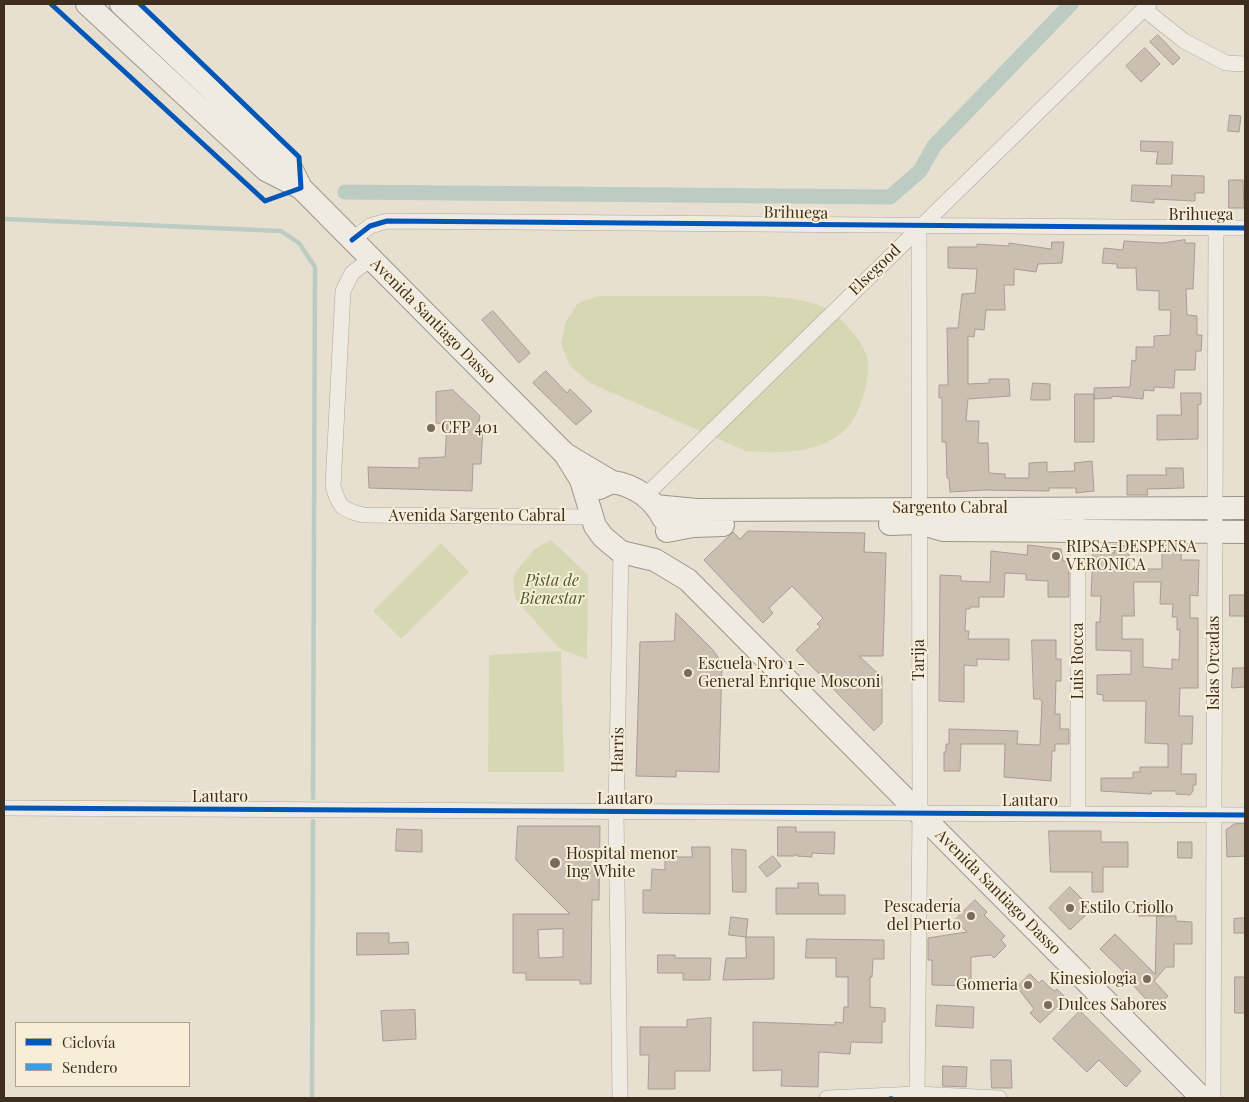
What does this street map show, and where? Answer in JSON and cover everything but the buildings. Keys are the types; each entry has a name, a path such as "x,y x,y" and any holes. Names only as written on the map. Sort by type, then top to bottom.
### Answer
{"main road":[{"name":"Avenida Santiago Dasso","path":"87,4 266,170 301,188"},
{"name":"Avenida Santiago Dasso","path":"121,4 278,152 290,166 301,188 565,454 581,480 591,512 603,537 621,552 644,557 666,565 688,580 1202,1098"},
{"name":"Avenida Santiago Dasso","path":"565,454 612,482 629,486 650,501 666,535 673,556 688,580"},
{"path":"591,512 592,498 596,490 612,482"},
{"name":"Sargento Cabral","path":"650,501 696,510 919,516 943,530 1215,508 1245,508"},
{"name":"Sargento Cabral","path":"666,535 693,526 919,516"},
{"name":"Sargento Cabral","path":"1078,519 1245,532"},
{"path":"644,557 657,552 666,535"}],"street":[{"path":"1146,6 1193,45 1226,63 1245,64"},
{"name":"Elsegood","path":"650,501 919,227 1146,6"},
{"name":"Brihuega","path":"352,240 370,226 387,221 919,227 1245,228"},
{"name":"Tarija","path":"917,1094 920,813 919,227"},
{"name":"Islas Orcadas","path":"1213,1098 1216,228"},
{"name":"Avenida Sargento Cabral","path":"371,259 352,273 343,291 333,486 338,502 346,511 363,515 591,512"},
{"name":"Luis Rocca","path":"1078,519 1078,814"},
{"name":"Harris","path":"620,1098 616,811 621,552"},
{"name":"Lautaro","path":"4,808 1245,815"},
{"path":"827,1098 917,1094 999,1098"}],"green space":[{"path":"598,296 771,296 797,299 821,306 835,315 850,329 857,337 866,354 868,377 858,410 851,423 844,430 833,439 821,445 789,452 746,451 590,383 570,366 561,344 565,323 578,303"},
{"name":"Pista de Bienestar","path":"551,540 588,575 587,659 560,649 516,600 513,579 517,570 535,549"},
{"path":"441,543 469,572 401,639 373,611"},
{"path":"561,651 564,772 488,772 489,655"}],"waterway":[{"path":"345,192 890,197 920,171 934,146 1071,4"},
{"path":"4,219 281,231 299,243 315,267 313,798"},
{"path":"312,1098 313,821"}],"cycle path":[{"path":"51,4 265,201 301,188 299,157 140,4"},
{"path":"352,240 370,226 387,221 1245,228"},
{"path":"4,808 1245,815"}],"place":[{"name":"CFP 401","path":"431,428"},
{"name":"RIPSA-DESPENSA VERONICA","path":"1056,556"},
{"name":"Escuela Nro 1 - General Enrique Mosconi","path":"688,673"},
{"name":"Hospital menor Ing White","path":"555,863"},
{"name":"Estilo Criollo","path":"1070,908"},
{"name":"Pescadería del Puerto","path":"971,916"},
{"name":"Kinesiologia","path":"1147,979"},
{"name":"Gomeria","path":"1028,985"},
{"name":"Dulces Sabores","path":"1048,1005"}]}
